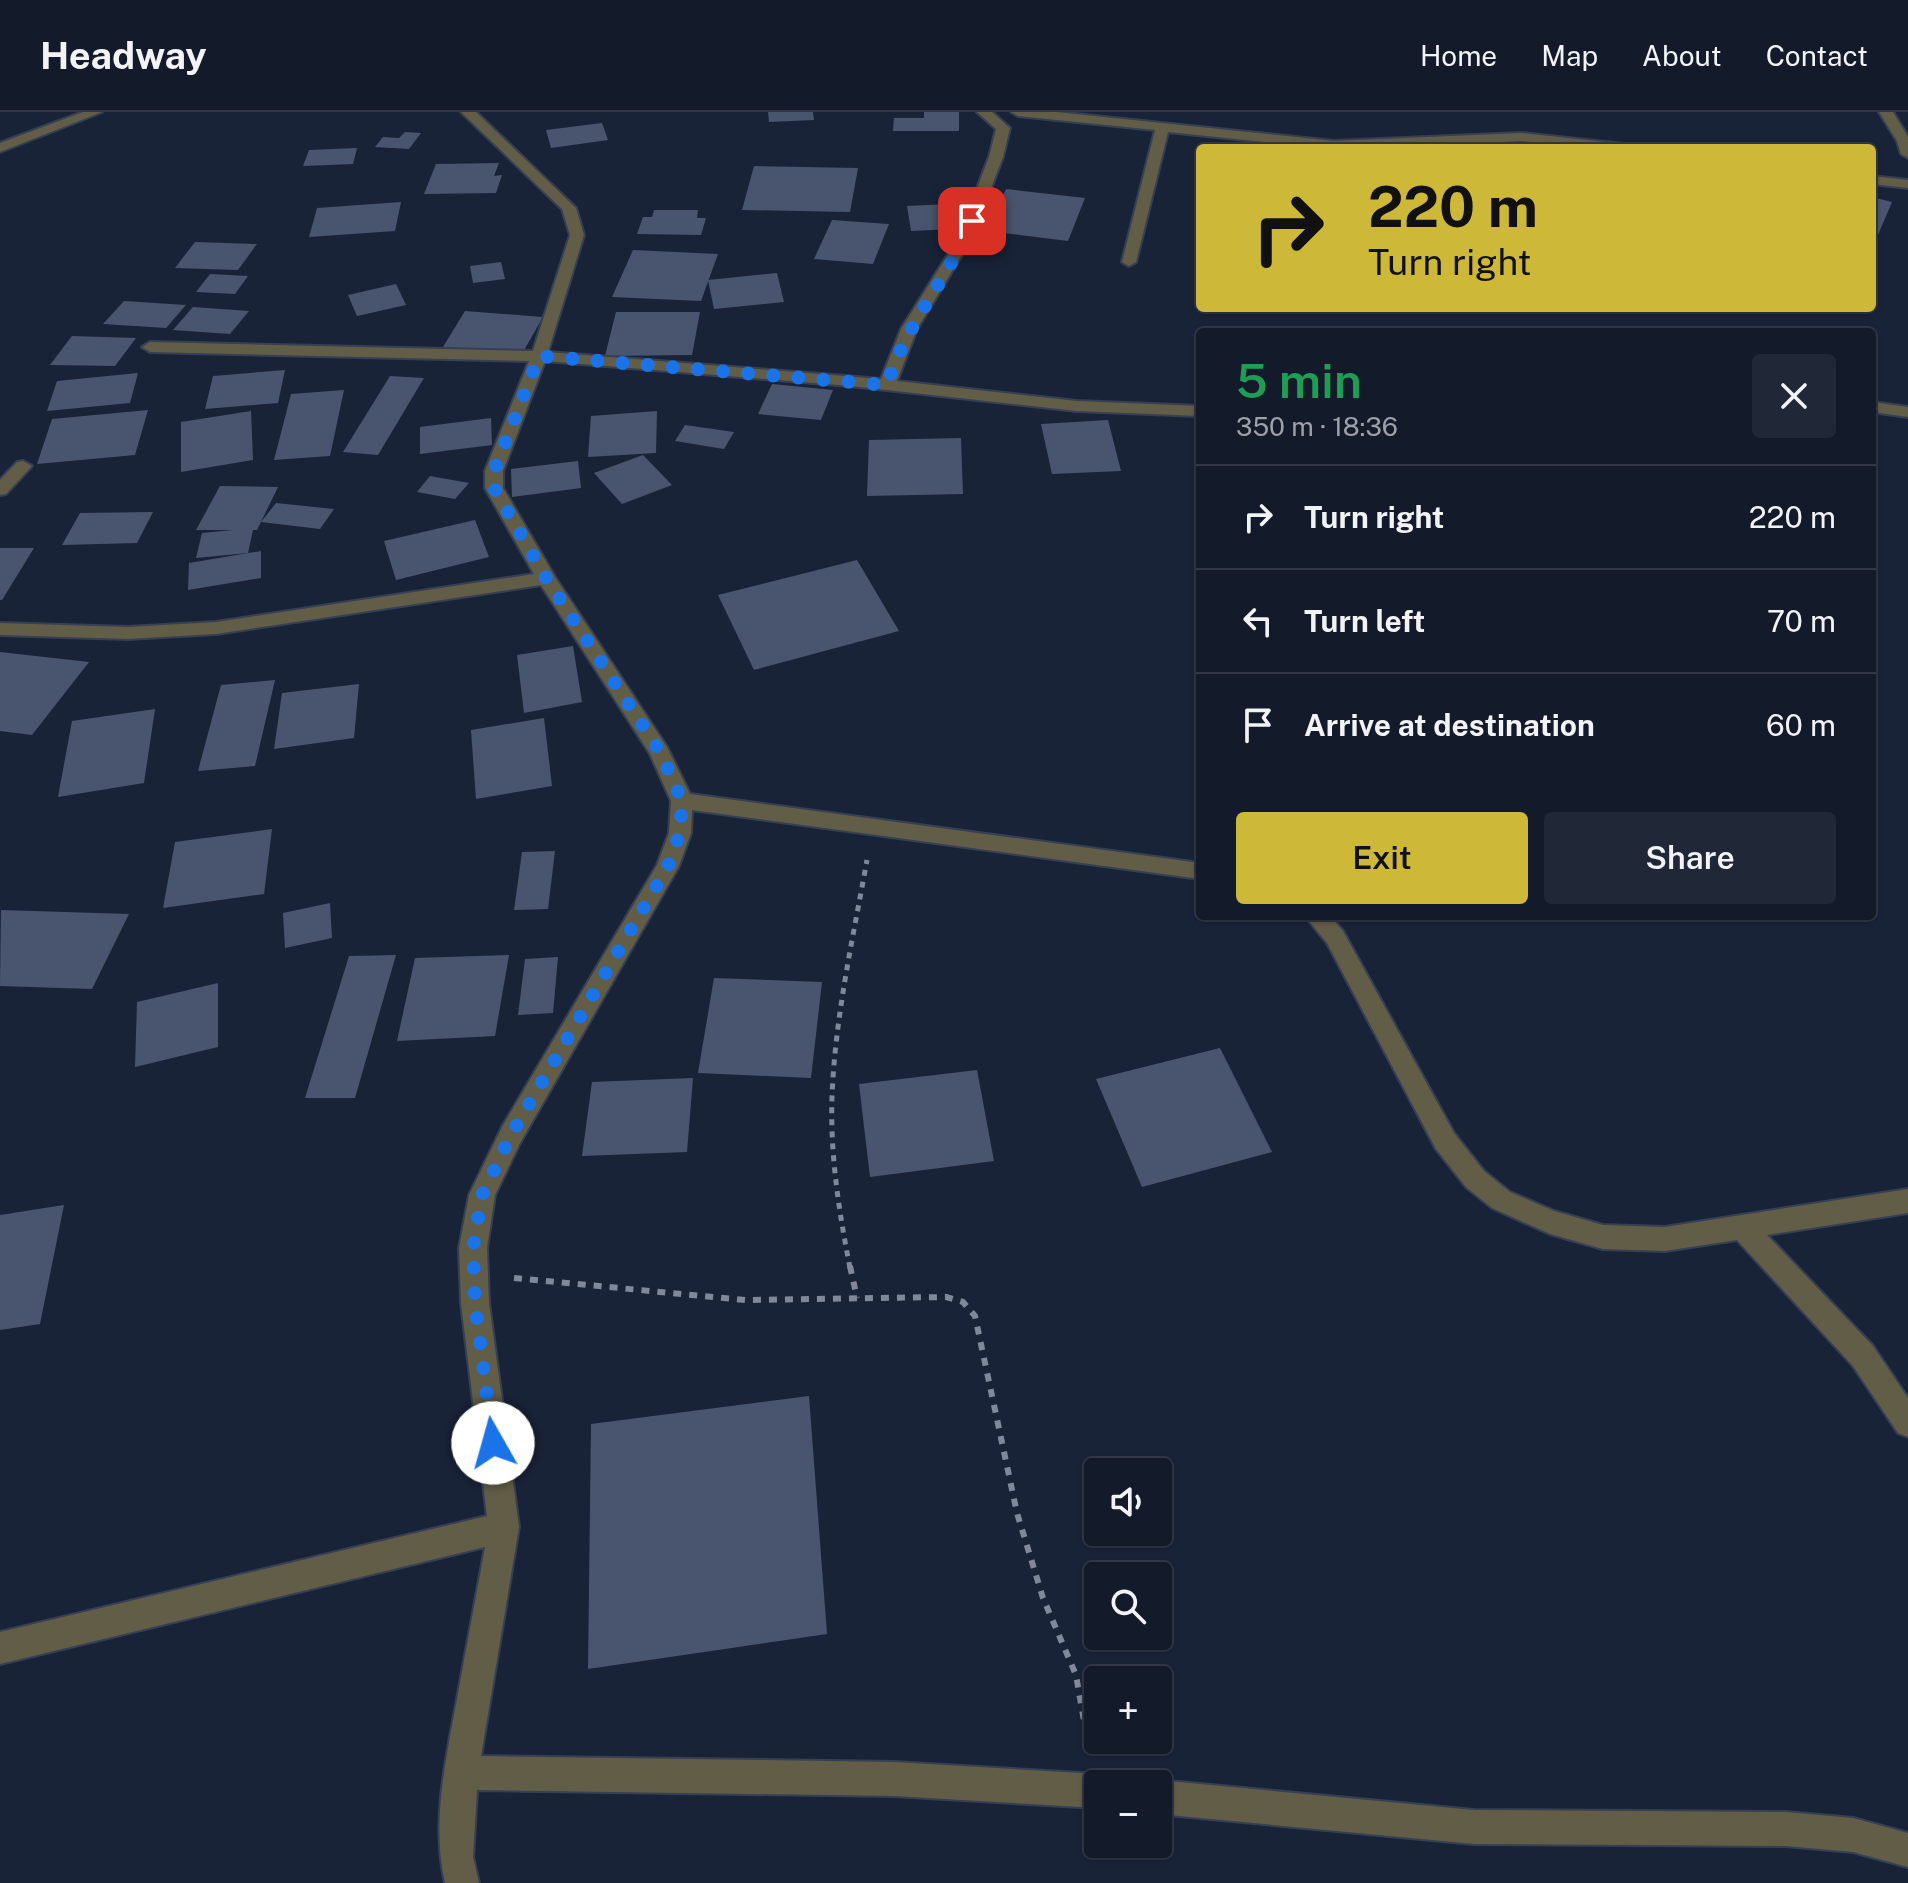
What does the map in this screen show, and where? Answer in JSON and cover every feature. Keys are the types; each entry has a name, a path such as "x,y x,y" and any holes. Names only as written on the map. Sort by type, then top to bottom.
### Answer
{"street":[{"path":"0,148 95,112"},
{"path":"462,1883 456,1857 456,1819 504,1527 474,1274 473,1248 482,1195 511,1135 668,866 680,833 682,801 660,752 546,578 494,488 494,471 539,356 577,235 569,208 468,112"},
{"path":"887,385 909,329 964,240 996,157 1003,128 984,112"},
{"path":"1018,112 1116,117 1162,127 1324,144"},
{"path":"1886,112 1904,141 1908,154"},
{"path":"1129,262 1162,127"},
{"path":"1392,144 1521,137 1585,144"},
{"path":"1876,180 1908,184"},
{"path":"150,347 539,356 887,385 1077,406 1196,411"},
{"path":"1876,408 1908,412"},
{"path":"0,490 23,466"},
{"path":"0,629 128,633 216,628 546,578"},
{"path":"682,801 1196,870"},
{"path":"1320,920 1335,937 1445,1141 1475,1179 1501,1200 1550,1222 1603,1237 1665,1239 1908,1202"},
{"path":"1742,1227 1863,1356 1908,1423"},
{"path":"0,1648 504,1527"},
{"path":"463,1773 894,1779 1084,1790"},
{"path":"1172,1798 1474,1827 1786,1829 1853,1835 1908,1850"}],"path":[{"path":"857,1298 840,1221 832,1098 844,982 873,828"},
{"path":"474,1274 745,1300 946,1297 963,1302 975,1316 1017,1513 1043,1598 1076,1675 1091,1758"}],"building":[{"path":"768,112 813,112 814,120 769,122"},
{"path":"924,112 959,112 959,131 893,131 894,118 924,118"},
{"path":"602,123 608,140 551,148 546,130"},
{"path":"405,132 421,133 409,149 375,147 383,137 399,138"},
{"path":"357,148 353,164 303,166 309,150"},
{"path":"499,163 494,176 502,175 496,193 424,194 436,164"},
{"path":"754,166 858,168 850,212 742,210"},
{"path":"1006,189 1085,198 1068,241 987,231"},
{"path":"1876,198 1892,202 1876,240"},
{"path":"401,202 395,231 309,237 317,208"},
{"path":"948,204 953,229 911,231 907,206"},
{"path":"654,210 698,210 697,218 706,218 701,235 637,234 643,217 652,217"},
{"path":"832,220 889,224 873,264 814,259"},
{"path":"195,242 257,244 238,270 175,268"},
{"path":"633,250 718,254 701,301 612,297"},
{"path":"501,262 505,279 473,283 470,266"},
{"path":"777,273 784,302 714,309 708,280"},
{"path":"210,274 248,276 235,294 196,292"},
{"path":"396,284 406,305 357,316 348,295"},
{"path":"124,301 186,305 166,328 103,324"},
{"path":"193,307 249,311 230,334 173,330"},
{"path":"465,311 543,317 523,352 443,347"},
{"path":"616,312 700,312 692,355 605,356"},
{"path":"72,336 136,338 115,366 50,365"},
{"path":"285,370 278,403 205,409 213,376"},
{"path":"138,373 130,403 47,411 57,381"},
{"path":"390,376 424,378 378,455 343,452"},
{"path":"772,384 833,390 821,420 758,414"},
{"path":"344,390 330,456 274,460 291,394"},
{"path":"148,410 135,455 37,464 52,419"},
{"path":"251,411 253,460 181,472 181,422"},
{"path":"657,411 656,453 588,457 591,416"},
{"path":"491,418 492,445 420,454 420,427"},
{"path":"1108,420 1121,471 1052,474 1041,424"},
{"path":"685,425 734,432 724,449 675,441"},
{"path":"961,438 963,494 867,496 869,440"},
{"path":"643,455 672,485 622,504 594,473"},
{"path":"578,461 581,488 512,497 511,469"},
{"path":"430,476 469,483 455,499 417,492"},
{"path":"220,486 278,487 257,530 253,530 248,553 196,558 202,533 233,530 196,530"},
{"path":"276,503 334,509 320,529 261,522"},
{"path":"153,512 137,543 62,545 80,513"},
{"path":"475,520 489,557 396,580 384,541"},
{"path":"0,548 34,548 2,600 0,600"},
{"path":"261,551 261,578 188,590 189,563"},
{"path":"857,560 899,631 754,670 718,595"},
{"path":"573,646 582,702 524,713 517,655"},
{"path":"0,652 89,662 32,735 0,731"},
{"path":"275,680 255,766 198,771 221,685"},
{"path":"359,684 354,738 274,749 282,693"},
{"path":"155,709 144,783 58,797 72,721"},
{"path":"544,718 552,786 476,799 471,730"},
{"path":"272,829 264,894 163,908 175,842"},
{"path":"555,851 548,909 514,910 522,852"},
{"path":"330,903 332,938 285,948 283,913"},
{"path":"1,910 129,914 92,989 0,986"},
{"path":"396,955 355,1098 305,1098 349,956"},
{"path":"509,955 495,1036 397,1041 415,958"},
{"path":"558,957 553,1013 518,1015 525,959"},
{"path":"714,978 822,982 811,1078 698,1073"},
{"path":"218,983 218,1047 135,1067 137,1002"},
{"path":"1220,1048 1272,1152 1142,1187 1096,1079"},
{"path":"977,1070 994,1161 870,1177 859,1084"},
{"path":"693,1078 687,1152 582,1156 592,1082"},
{"path":"64,1205 40,1324 0,1330 0,1215"},
{"path":"809,1396 827,1634 588,1669 591,1424"}],"route":[{"path":"493,1443 475,1303 473,1248 482,1195 511,1135 668,866 680,833 682,801 660,752 546,578 494,488 494,471 539,356 887,385 909,329 964,240 972,221"}]}
